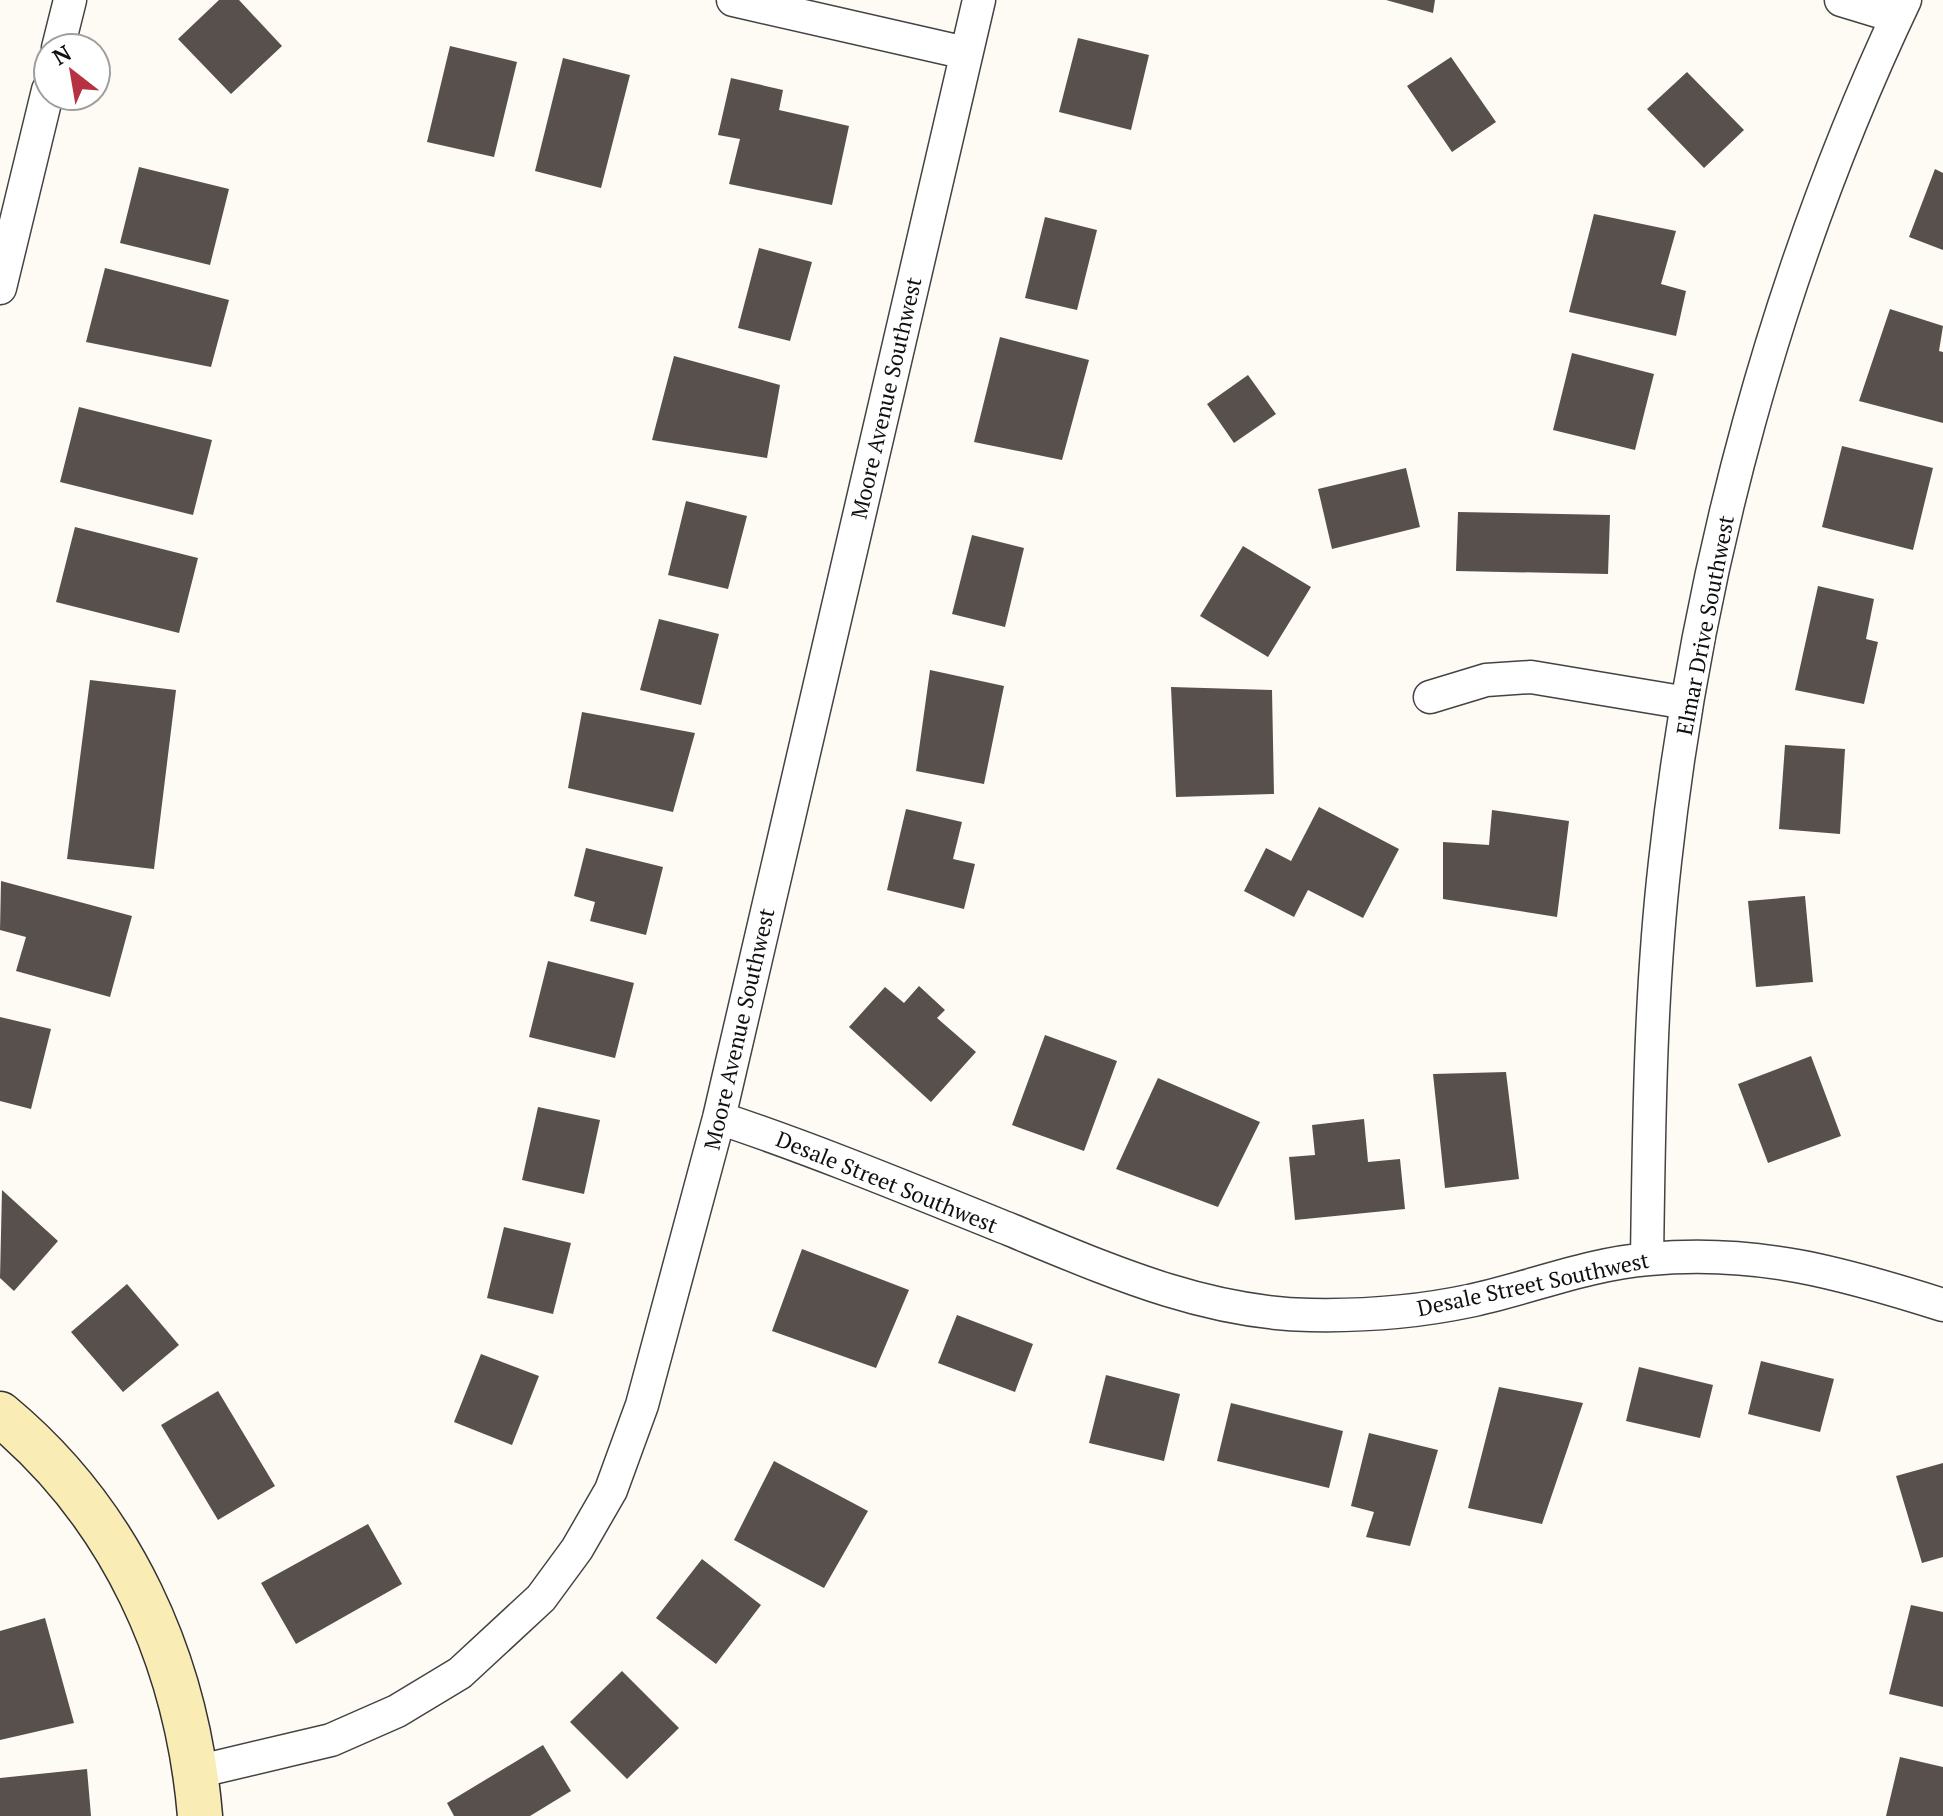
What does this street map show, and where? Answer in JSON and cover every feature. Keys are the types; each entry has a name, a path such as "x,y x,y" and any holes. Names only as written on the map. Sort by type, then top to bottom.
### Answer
{"street":[{"path":"62,32 70,0"},
{"path":"733,0 966,53"},
{"name":"Moore Avenue Southwest","path":"196,1772 295,1751 397,1711 460,1673 490,1648 558,1577 611,1490 633,1436 719,1118 979,0"},
{"path":"1841,0 1901,9"},
{"name":"Elmar Drive Southwest","path":"1647,1259 1651,1024 1665,862 1687,703 1737,472 1779,326 1836,164 1901,9"},
{"path":"0,288 43,112"},
{"path":"1430,697 1486,680 1531,677 1687,703"},
{"name":"Desale Street Southwest","path":"719,1118 795,1143 1156,1289 1234,1307 1308,1315 1384,1313 1469,1301 1591,1268 1647,1259 1764,1259 1836,1271 1943,1305"},
{"path":"0,1414 27,1437 82,1498 126,1563 160,1632 183,1703 196,1772 200,1816"}],"building":[{"path":"219,0 239,0 282,46 231,94 178,39"},
{"path":"1386,0 1435,0 1433,13"},
{"path":"1078,38 1149,55 1131,130 1059,112"},
{"path":"450,46 517,62 494,157 427,142"},
{"path":"1451,57 1496,122 1452,152 1407,86"},
{"path":"563,58 630,75 601,188 535,171"},
{"path":"1687,72 1744,130 1704,168 1647,109"},
{"path":"731,78 783,90 779,110 849,126 832,205 729,184 740,139 718,135"},
{"path":"139,167 229,189 210,265 120,243"},
{"path":"1935,169 1943,173 1943,250 1909,237"},
{"path":"1594,214 1676,231 1661,284 1686,291 1676,336 1569,312"},
{"path":"1045,217 1097,230 1077,310 1025,298"},
{"path":"759,248 812,262 790,341 738,328"},
{"path":"105,268 229,300 211,367 86,342"},
{"path":"1890,309 1943,326 1939,351 1943,352 1943,423 1859,401"},
{"path":"1000,337 1089,360 1062,460 974,442"},
{"path":"1572,353 1654,374 1635,450 1553,430"},
{"path":"674,356 780,385 767,458 652,440"},
{"path":"1248,375 1276,414 1234,443 1207,404"},
{"path":"79,407 212,440 193,515 60,482"},
{"path":"1842,446 1933,468 1913,550 1822,527"},
{"path":"1406,468 1420,527 1332,549 1318,489"},
{"path":"686,501 747,516 728,589 668,575"},
{"path":"1458,512 1610,515 1608,574 1456,571"},
{"path":"75,527 198,558 179,633 56,602"},
{"path":"972,535 1024,548 1005,627 952,614"},
{"path":"1243,546 1311,587 1268,657 1200,616"},
{"path":"1818,586 1874,599 1866,639 1878,642 1864,704 1795,690"},
{"path":"659,619 719,634 701,705 640,690"},
{"path":"930,670 1004,686 984,784 916,771"},
{"path":"90,680 176,690 154,869 67,859"},
{"path":"1171,687 1272,690 1274,794 1176,797"},
{"path":"582,712 695,733 673,812 568,788"},
{"path":"1785,745 1845,749 1840,834 1779,829"},
{"path":"1319,807 1399,849 1363,918 1308,890 1294,917 1244,891 1266,848 1291,861"},
{"path":"906,809 962,822 953,859 975,864 964,909 887,890"},
{"path":"1492,810 1569,821 1557,917 1443,899 1443,842 1489,845"},
{"path":"586,848 663,867 646,935 590,921 595,902 574,896"},
{"path":"1,881 132,916 110,997 16,971 26,937 0,930"},
{"path":"1805,896 1813,982 1756,987 1748,901"},
{"path":"548,961 634,983 615,1058 529,1037"},
{"path":"919,986 945,1010 937,1018 976,1052 931,1102 849,1027 885,987 904,1003"},
{"path":"0,1017 51,1029 31,1109 0,1101"},
{"path":"1045,1035 1117,1061 1084,1151 1012,1125"},
{"path":"1811,1056 1841,1136 1768,1163 1738,1084"},
{"path":"1506,1072 1519,1179 1445,1188 1433,1074"},
{"path":"1158,1078 1260,1122 1218,1207 1116,1169"},
{"path":"538,1107 600,1120 584,1194 522,1180"},
{"path":"1364,1119 1368,1162 1400,1159 1405,1209 1295,1220 1289,1157 1315,1155 1312,1125"},
{"path":"2,1190 58,1241 14,1291 0,1278"},
{"path":"504,1227 571,1243 553,1314 487,1298"},
{"path":"802,1249 909,1290 876,1368 772,1331"},
{"path":"127,1284 179,1345 123,1392 71,1332"},
{"path":"957,1315 1033,1344 1015,1392 938,1363"},
{"path":"481,1354 539,1376 512,1445 454,1422"},
{"path":"1761,1361 1834,1379 1820,1432 1748,1414"},
{"path":"1639,1367 1713,1385 1700,1438 1626,1421"},
{"path":"1106,1375 1180,1394 1164,1461 1089,1443"},
{"path":"1499,1387 1583,1403 1542,1524 1468,1508"},
{"path":"218,1391 275,1486 218,1520 161,1425"},
{"path":"1231,1403 1343,1431 1329,1488 1217,1461"},
{"path":"1369,1433 1438,1450 1410,1546 1366,1537 1374,1512 1351,1506"},
{"path":"774,1461 868,1511 824,1588 734,1540"},
{"path":"1943,1463 1943,1557 1922,1563 1896,1476"},
{"path":"368,1524 402,1584 296,1644 261,1583"},
{"path":"702,1559 761,1605 716,1664 656,1618"},
{"path":"1911,1605 1943,1612 1943,1707 1889,1694"},
{"path":"45,1618 74,1723 0,1740 0,1631"},
{"path":"622,1671 679,1728 627,1779 570,1722"},
{"path":"543,1745 571,1791 530,1816 454,1816 447,1803"},
{"path":"1900,1757 1943,1767 1943,1816 1886,1816"},
{"path":"87,1769 91,1816 0,1816 0,1778"}]}
